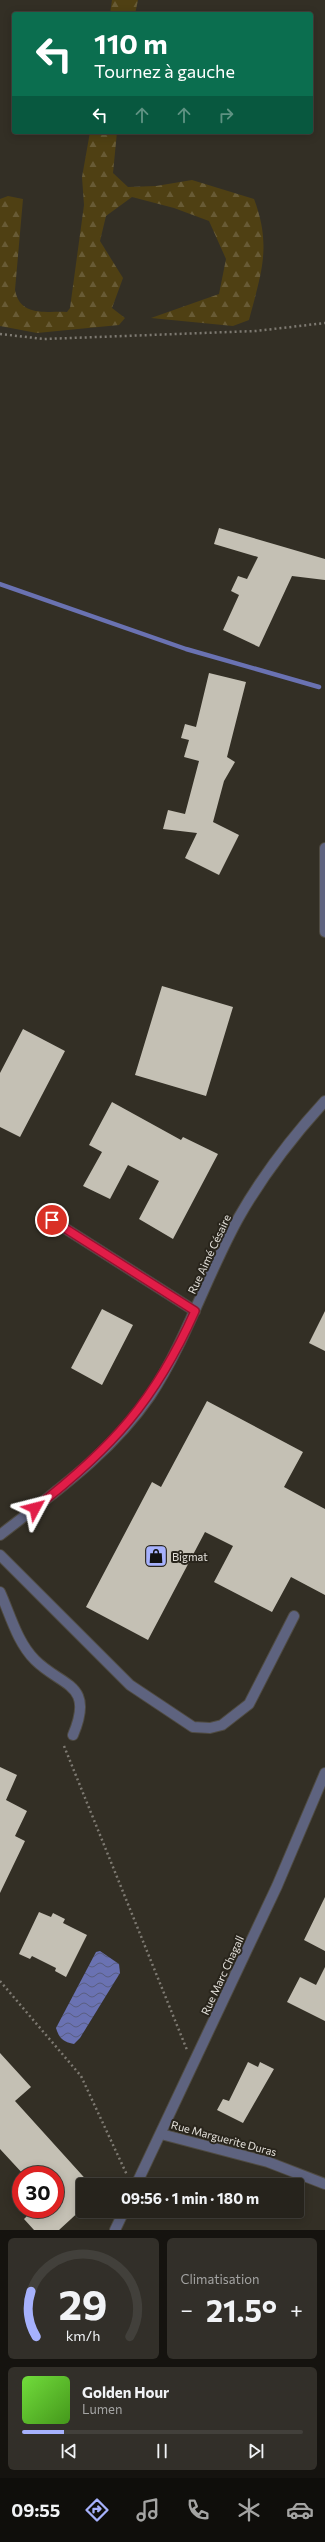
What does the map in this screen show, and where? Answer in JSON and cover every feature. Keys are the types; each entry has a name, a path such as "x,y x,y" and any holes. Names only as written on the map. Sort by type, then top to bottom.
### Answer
{"street":[{"path":"325,848 325,932"},
{"name":"Rue Aimé Césaire","path":"0,1535 71,1481 103,1452 128,1423 167,1368 239,1218 295,1133 325,1101"},
{"path":"52,1220 195,1311"},
{"path":"0,1554 130,1685 193,1726 210,1728 222,1725 249,1704 294,1616"},
{"path":"0,1592 20,1639 35,1660 68,1683 78,1696 80,1718 73,1735"},
{"name":"Rue Marc Chagall","path":"134,2178 161,2134 277,1886 325,1773"},
{"name":"Rue Marguerite Duras","path":"161,2134 268,2162 325,2184"},
{"path":"115,2230 121,2218"}],"path":[{"path":"0,334 44,339 60,339 256,331 325,323"},
{"path":"64,1746 193,2064"},
{"path":"0,1981 81,2076 130,2178"}],"green space":[{"path":"112,0 138,0 135,12 110,12"},
{"path":"90,134 117,134 113,173 128,187 156,186 192,180 254,199 262,231 263,260 261,274 249,320 233,326 151,318 219,294 226,259 209,221 174,208 132,197 106,216 100,241 123,278 112,308 125,318 119,325 37,333 0,326 0,199 8,196 23,199 15,290 18,299 22,305 35,311 67,312 70,308 84,205 82,177"}],"water":[{"path":"100,1951 119,1964 120,1973 80,2038 74,2044 64,2041 60,2037 56,2028 96,1952"}],"building":[{"path":"219,528 325,559 325,580 292,576 259,647 223,630 239,595 231,591 238,576 247,579 258,557 214,544"},
{"path":"209,673 246,682 227,757 235,762 224,781 213,822 239,835 219,875 185,858 197,833 163,829 168,810 185,814 199,761 184,757 189,740 181,738 185,724 196,727"},
{"path":"162,986 233,1007 206,1096 135,1075"},
{"path":"23,1029 65,1051 20,1137 0,1127 0,1073"},
{"path":"112,1102 181,1140 183,1137 218,1154 173,1239 139,1219 159,1181 128,1165 110,1199 83,1186 102,1152 89,1145"},
{"path":"102,1309 133,1325 102,1385 71,1368"},
{"path":"325,1311 325,1351 309,1343"},
{"path":"207,1401 303,1452 284,1487 325,1509 325,1595 291,1577 272,1612 214,1582 233,1546 205,1532 148,1640 86,1607 152,1482 161,1487"},
{"path":"0,1767 17,1775 6,1800 27,1811 15,1836 25,1841 0,1893"},
{"path":"325,1897 325,1951 304,1940"},
{"path":"39,1912 51,1917 53,1913 65,1919 63,1923 87,1935 66,1977 55,1971 56,1968 32,1956 30,1959 19,1954"},
{"path":"325,1967 325,2021 287,2002 300,1977 316,1985"},
{"path":"0,2053 31,2087 15,2101 85,2178 76,2178 76,2214 59,2230 34,2230 24,2219 25,2218 64,2218 64,2166 16,2166 0,2149"},
{"path":"248,2062 258,2067 260,2062 274,2069 243,2123 217,2110 223,2099 229,2101"}],"waterway":[{"path":"0,584 186,649 319,687"}],"place":[{"name":"Bigmat","path":"156,1556"}],"route":[{"path":"35,1508 71,1481 103,1452 128,1423 149,1397 167,1368 195,1311 52,1220"}]}
